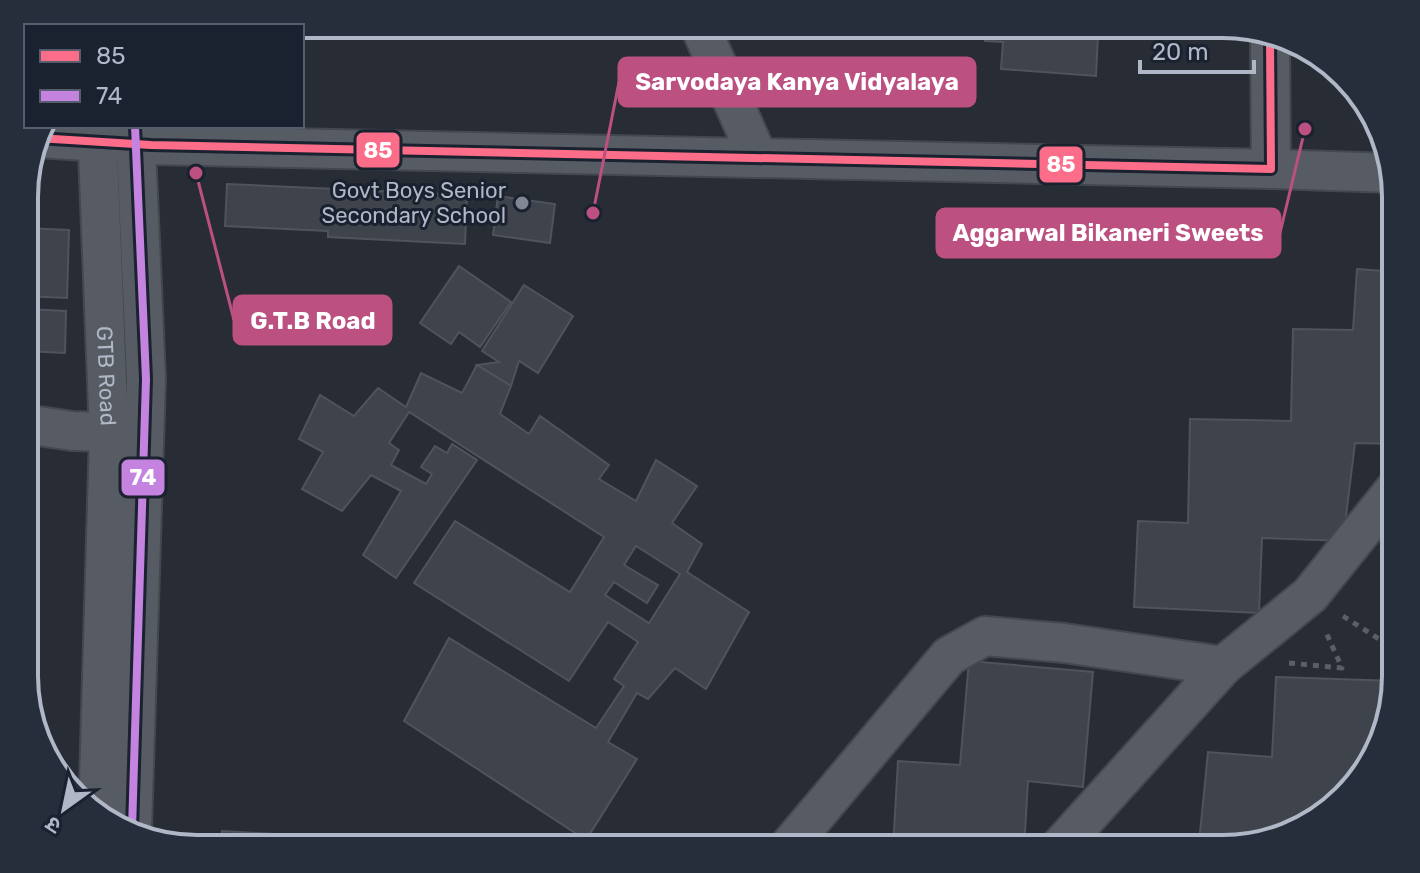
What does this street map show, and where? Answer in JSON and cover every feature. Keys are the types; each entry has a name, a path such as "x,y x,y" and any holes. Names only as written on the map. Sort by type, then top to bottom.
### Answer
{"street":[{"path":"705,38 758,158"},
{"path":"1270,45 1271,169"},
{"path":"50,137 96,132 758,158 1380,173"},
{"name":"GTB Road","path":"96,132 103,227 127,433 132,821"},
{"name":"GTB Road","path":"102,769 127,433 146,379 135,134"},
{"path":"38,425 127,433"},
{"path":"1071,835 1227,663 1310,595 1382,505"},
{"path":"799,835 949,656 985,636 1227,663"}],"path":[{"path":"1310,595 1382,641"},
{"path":"1227,663 1342,668 1310,595"}],"building":[{"path":"985,38 1098,38 1096,76 1001,69 1003,42 985,41"},
{"path":"227,184 467,195 465,244 328,237 328,231 225,226"},
{"path":"498,196 555,204 550,243 493,235"},
{"path":"38,229 69,230 67,298 38,297"},
{"path":"459,266 511,302 480,347 459,332 451,344 420,323"},
{"path":"1357,269 1382,271 1382,444 1355,443 1343,541 1262,538 1259,613 1134,607 1138,521 1188,523 1190,419 1291,421 1293,329 1353,330"},
{"path":"524,285 573,316 538,373 519,361 511,386 477,365 499,362 482,351"},
{"path":"38,310 66,311 65,353 38,352"},
{"path":"477,365 511,386 500,414 529,434 540,416 609,465 599,479 636,501 656,460 697,486 672,523 702,544 687,572 749,612 706,689 675,668 648,699 637,693 608,742 637,759 589,835 578,835 404,721 449,638 596,728 624,686 614,679 638,642 608,622 569,681 414,583 455,521 570,592 604,537 409,412 389,443 399,450 391,465 426,484 432,474 421,467 435,446 447,453 452,444 477,460 396,578 363,555 401,491 371,475 342,511 302,489 323,452 299,439 320,395 354,416 378,388 406,407 421,373 462,393","holes":["636,546 680,574 649,623 605,595 614,582 647,603 658,585 624,565"]},
{"path":"969,661 1093,672 1083,787 1028,781 1025,835 894,835 898,761 960,765"},
{"path":"1276,677 1382,681 1379,707 1366,746 1342,781 1328,795 1302,814 1264,830 1233,835 1200,835 1208,752 1272,757"},
{"path":"222,831 292,835 222,835"}],"transit line":[{"name":"85","path":"49,139 151,145 1271,169 1270,45"},
{"name":"74","path":"132,821 146,379 135,128"}],"place":[{"name":"Aggarwal Bikaneri Sweets","path":"1305,129"},
{"name":"G.T.B Road","path":"196,173"},
{"name":"Govt Boys Senior Secondary School","path":"522,203"},
{"name":"Sarvodaya Kanya Vidyalaya","path":"593,213"}]}
